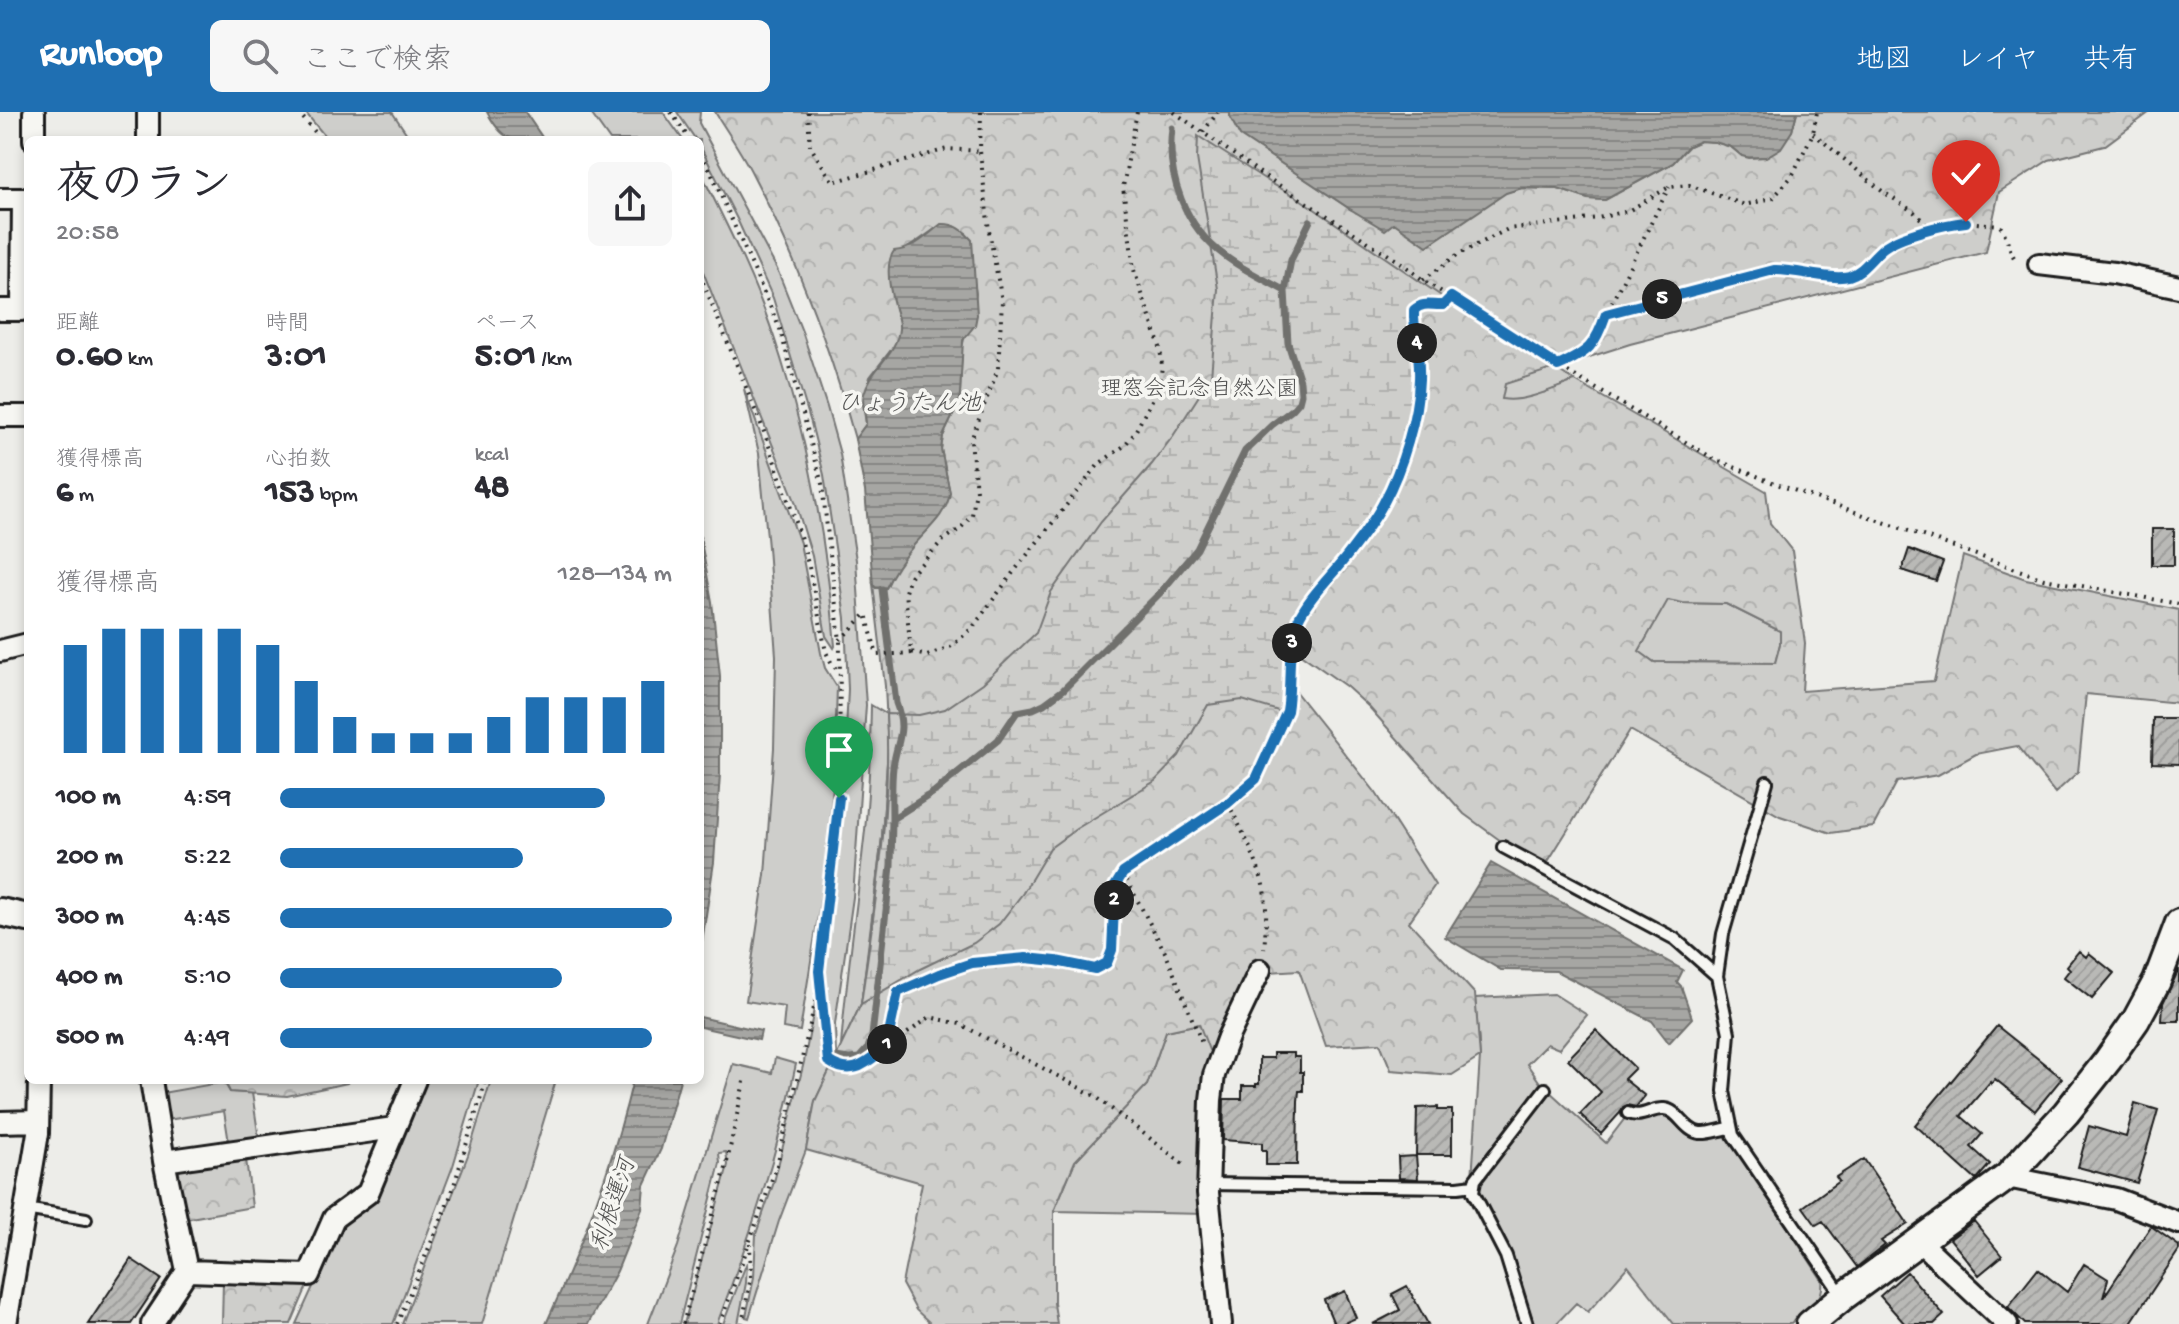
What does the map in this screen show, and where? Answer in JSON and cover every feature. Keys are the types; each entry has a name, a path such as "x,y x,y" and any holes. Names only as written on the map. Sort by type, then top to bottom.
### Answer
{"street":[{"path":"34,112 34,136"},
{"path":"148,112 148,136"},
{"path":"0,199 24,199"},
{"path":"0,310 22,310 24,254"},
{"path":"2039,264 2114,273 2179,287"},
{"path":"0,416 24,416"},
{"path":"0,651 24,645"},
{"path":"0,912 24,917"},
{"path":"1810,1324 1918,1240 2007,1177 2066,1113 2136,1020 2157,981 2179,923"},
{"path":"1221,1324 1208,1184 1213,1083 1228,1037 1260,970"},
{"path":"6,1324 38,1133 39,1084"},
{"path":"152,1084 187,1271 152,1324"},
{"path":"187,1271 309,1275 334,1218 368,1193 413,1084"},
{"path":"0,1122 38,1121"},
{"path":"164,1161 394,1128"},
{"path":"2007,1177 2116,1199 2179,1223"},
{"path":"1918,1240 2007,1324"}],"lane":[{"path":"1767,782 1723,934 1717,976 1729,1033 1724,1091 1733,1135 1844,1296"},
{"path":"1503,847 1675,939 1717,976"},
{"path":"1527,1324 1506,1256 1473,1192 1475,1180 1545,1089"},
{"path":"1628,1113 1639,1116 1660,1108 1671,1110 1697,1133 1731,1128"},
{"path":"1208,1184 1474,1185"},
{"path":"25,1209 86,1219"}],"path":[{"path":"298,112 319,136"},
{"path":"671,112 687,136"},
{"path":"808,112 810,146 833,182 947,149 980,151"},
{"path":"981,112 980,151 989,231 1002,301 998,369 971,440 976,491 972,515 960,529 942,541 910,576 905,592 911,652 927,656 952,646 973,627 1099,464 1124,446 1134,434 1160,385 1160,347 1134,270 1123,187 1137,112"},
{"path":"1174,112 1260,173 1403,264 1423,280 1558,366 1716,460 2044,579 2179,604"},
{"path":"1203,132 1218,112"},
{"path":"1423,280 1457,255 1508,229 1598,218 1628,211 1669,187 1689,185 1745,205 1773,198 1792,176 1813,133 1817,112"},
{"path":"1813,133 1882,191 1914,212 1931,229"},
{"path":"704,160 780,329 822,484 840,641 839,798 815,1003 777,1165 720,1324"},
{"path":"1558,366 1581,356 1598,338 1606,314 1669,187"},
{"path":"1606,314 1774,270 1843,277 1863,268 1885,247 1948,224 1999,225 2005,231 2010,253 2018,263 2039,264"},
{"path":"704,285 763,429 796,522 809,567 826,652 840,673"},
{"path":"886,1048 898,992 939,974 972,963 1026,958 1095,969 1107,963 1112,950 1115,886 1123,873 1228,803 1256,779 1282,723 1289,698 1292,640 1297,622 1385,502 1402,458 1418,391 1414,310 1423,304 1443,305 1451,297"},
{"path":"840,641 866,614 877,655 916,653"},
{"path":"1228,803 1249,846 1263,886 1266,913 1260,970"},
{"path":"1123,873 1166,954 1205,1052 1213,1083"},
{"path":"819,971 828,1061 838,1068 860,1068 930,1017 960,1024 1095,1096 1208,1184"},
{"path":"683,1324 726,1167 745,1077"},
{"path":"397,1324 451,1195 485,1084"},
{"path":"742,1324 751,1277 750,1241"}],"green space":[{"path":"305,112 392,112 408,136 325,136"},
{"path":"590,112 663,112 680,136 607,136"},
{"path":"677,112 700,112 699,123 777,269 827,407 840,454 856,560 866,705 853,897 835,1024 836,1057 815,1101 806,1150 779,1221 749,1318 746,1317 754,1277 756,1234 774,1182 804,1062 836,871 848,689 845,618 824,475 773,298 704,154 704,136 693,136"},
{"name":"理窓会記念自然公園","path":"715,112 1230,112 1241,136 1350,209 1393,223 1522,188 1558,189 1588,199 1605,200 1673,163 1689,146 1700,141 1731,147 1742,156 1792,131 1797,112 2150,112 2104,146 2049,160 1999,192 1986,252 1630,344 1505,384 1502,399 1529,397 1575,381 1766,491 1770,523 1792,551 1805,643 1802,691 1934,681 1963,556 2026,579 2179,610 2179,703 2086,694 2078,772 2055,793 2017,746 1976,754 1938,775 1897,782 1873,827 1831,833 1780,816 1630,730 1547,863 1501,841 1464,814 1369,707 1299,653 1293,642 1291,686 1376,793 1435,885 1409,922 1475,994 1480,1057 1452,1075 1391,1070 1380,1043 1326,1046 1299,970 1255,973 1219,1049 1209,1050 1199,1024 1166,1031 1147,1085 1075,1161 1054,1211 1054,1303 1057,1324 931,1324 916,1310 902,1284 922,1183 806,1150 815,1101 861,1004 882,837 888,747 885,686 873,584 876,588 886,588 895,568 950,493 941,449 943,436 958,405 962,347 976,294 966,233 942,224 905,250 889,268 900,324 899,334 897,342 870,377 863,403 866,424 855,439 835,371 798,271 753,175","holes":["1668,600 1726,604 1780,631 1775,663 1654,662 1639,651"]},
{"path":"1198,136 1297,197 1447,300 1441,305 1423,304 1414,310 1419,364 1418,394 1396,475 1371,522 1296,621 1291,642 1285,713 1242,700 1208,705 1179,756 1155,781 1050,848 1023,893 999,924 974,943 920,969 861,1004 884,823 886,714 919,715 945,709 983,683 1036,633 1051,592 1101,522 1173,436 1211,377 1218,289 1197,158"},
{"path":"704,179 758,295 786,374 806,451 821,529 834,648 826,636 812,556 795,501 704,274"},
{"path":"1448,301 1575,381 1522,399 1498,400 1451,389 1440,397 1435,454 1456,482 1535,508 1555,529 1566,560 1591,584 1683,603 1726,604 1780,631 1775,663 1654,662 1563,601 1489,542 1430,532 1364,534 1385,502 1403,459 1415,411 1420,375 1415,310 1424,305 1440,306"},
{"path":"744,389 800,543 821,653 825,668 837,687 834,776 824,878 800,1031 783,1028 785,1007 746,1001 765,875 774,748 776,656 759,453"},
{"path":"871,705 886,714 888,748 882,837 861,1004 841,1046 867,813"},
{"path":"1554,994 1587,1015 1559,1049 1547,1044 1527,1064 1543,1087 1472,1179 1480,1057 1475,998"},
{"path":"1199,1024 1219,1049 1206,1214 1054,1211 1075,1161 1147,1085 1166,1031"},
{"path":"775,1058 796,1064 762,1196 717,1324 684,1324 728,1165 726,1152 719,1153 720,1163 679,1324 648,1324 678,1246 733,1064 772,1073"},
{"path":"225,1084 230,1092 252,1093 259,1139 229,1143 224,1111 167,1120 162,1093"},
{"path":"226,1084 342,1084 287,1096 230,1092"},
{"path":"423,1084 478,1084 453,1166 393,1324 296,1324 342,1223 375,1199"},
{"path":"490,1084 555,1084 482,1324 402,1324 468,1155"},
{"path":"1549,1091 1606,1143 1626,1117 1640,1122 1664,1113 1689,1134 1723,1134 1729,1138 1822,1280 1821,1294 1817,1300 1791,1324 1674,1324 1628,1266 1588,1312 1576,1303 1556,1324 1534,1324 1513,1258 1476,1189"},
{"path":"246,1159 252,1207 185,1219 177,1174 182,1168"},
{"path":"747,1262 738,1324 723,1324"},
{"path":"223,1281 308,1284 291,1324 222,1324"}],"water":[{"path":"487,112 525,112 541,136 507,136 498,129"},
{"path":"1230,112 1797,112 1792,131 1781,148 1766,157 1749,158 1731,147 1700,141 1688,146 1673,163 1605,200 1588,199 1558,189 1522,188 1506,193 1427,246 1394,223 1385,230 1240,136"},
{"name":"ひょうたん池","path":"941,224 958,228 972,240 977,315 975,325 963,340 958,405 943,436 941,449 950,493 941,514 906,555 886,588 876,588 873,584 865,491 855,439 866,424 863,402 867,385 894,346 899,329 889,277 891,256 894,251 914,245"},
{"path":"704,558 720,676 720,774 714,862 704,928"},
{"path":"1491,863 1683,970 1677,982 1692,1018 1669,1043 1652,1021 1556,971 1501,970 1445,937"},
{"path":"704,1018 761,1031 759,1040 704,1028"},
{"name":"利根運河","path":"632,1084 679,1084 661,1149 644,1185 642,1209 617,1271 588,1324 546,1324 596,1204"}],"building":[{"path":"2152,529 2174,529 2174,565 2152,565"},
{"path":"1909,549 1943,562 1936,581 1902,570"},
{"path":"2153,718 2179,718 2179,764 2152,763"},
{"path":"2079,951 2086,957 2089,953 2114,973 2092,999 2064,977 2070,969 2067,966"},
{"path":"2179,969 2179,1021 2162,1021 2163,1003"},
{"path":"1997,1026 2062,1078 2035,1111 1995,1079 1961,1116 1982,1134 1971,1147 1990,1164 1976,1180 1915,1125"},
{"path":"1596,1030 1635,1068 1624,1079 1645,1096 1636,1107 1623,1107 1601,1134 1580,1114 1601,1092 1568,1059"},
{"path":"1273,1053 1294,1053 1294,1057 1300,1057 1303,1091 1299,1091 1298,1101 1297,1165 1266,1165 1266,1150 1262,1150 1262,1143 1223,1140 1224,1099 1242,1099 1242,1086 1259,1084 1259,1058 1273,1058"},
{"path":"2135,1103 2158,1110 2137,1183 2078,1167 2089,1126 2126,1137"},
{"path":"1438,1107 1438,1110 1452,1110 1452,1155 1416,1155 1417,1108"},
{"path":"1416,1156 1418,1179 1399,1178 1398,1157"},
{"path":"1864,1159 1908,1224 1881,1241 1885,1245 1857,1267 1823,1221 1816,1225 1803,1207 1839,1181 1836,1177"},
{"path":"1974,1221 2002,1256 1979,1275 1950,1239"},
{"path":"2151,1226 2179,1246 2179,1250 2130,1324 2025,1324 2008,1307 2038,1269 2067,1292 2084,1264 2108,1279 2103,1298"},
{"path":"131,1259 161,1279 131,1324 88,1324"},
{"path":"1907,1272 1944,1315 1934,1324 1905,1324 1880,1296"},
{"path":"1407,1286 1428,1324 1373,1324 1400,1310 1392,1294"},
{"path":"1345,1291 1356,1318 1334,1324 1324,1300"}],"waterway":[{"path":"836,1057 859,1058 868,1048 872,1036 891,866 892,819 934,792 998,740 1017,712 1044,704 1063,690 1161,592 1197,549 1245,451 1299,402 1300,381 1288,343 1285,291 1232,261 1199,231 1181,200 1176,182 1172,165 1172,128"},
{"path":"1285,291 1291,260 1310,221"},
{"path":"882,589 901,721 892,773 892,819"}],"route":[{"path":"839,798 819,971 828,1061 838,1068 860,1068 886,1048 898,992 939,974 972,963 1026,958 1095,969 1107,963 1112,950 1115,886 1123,873 1228,803 1256,779 1287,711 1292,640 1297,622 1385,502 1402,458 1418,391 1414,310 1419,306 1440,306 1451,297 1558,366 1581,356 1598,338 1606,314 1774,270 1843,277 1863,268 1885,247 1948,224 1966,222"}]}
